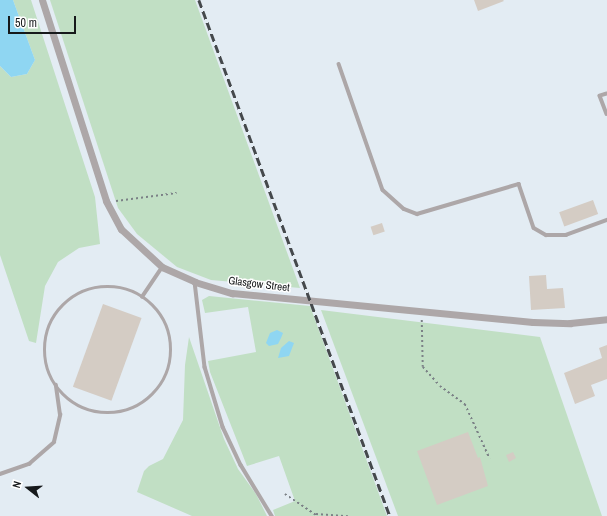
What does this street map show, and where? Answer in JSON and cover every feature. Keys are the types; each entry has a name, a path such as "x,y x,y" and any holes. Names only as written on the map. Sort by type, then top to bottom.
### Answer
{"street":[{"name":"Glasgow Street","path":"42,0 106,201 121,229 162,266 195,282 232,294 533,322 570,323 607,319"}],"lane":[{"path":"339,64 382,190 404,209 417,214 519,184 534,228 546,235 566,235 607,220"},
{"path":"607,94 600,96 607,114"},
{"path":"142,296 162,266"},
{"path":"195,282 205,367 223,427 241,465 272,516"},
{"path":"114,286 135,292 142,296 153,304 165,320 171,339 169,365 165,378 154,394 138,406 125,410 99,413 80,407 62,394 50,376 45,354 47,332 57,313 72,297 92,288 114,286"},
{"path":"0,474 29,464 54,442 60,415 56,384"}],"path":[{"path":"106,201 141,200 176,194"},
{"path":"422,312 423,367 440,386 465,404 490,459"},
{"path":"285,494 318,516"},
{"path":"315,514 348,516"}],"green space":[{"path":"13,0 31,0 95,197 100,244 79,248 58,262 45,286 36,343 29,341 0,255 0,66 11,77 27,74 35,60"},
{"path":"50,0 195,0 300,288 211,280 177,267 137,234 118,208"},
{"path":"209,296 310,306 387,516 275,516 273,510 295,501 279,456 247,466 210,372 208,361 256,352 248,307 205,313 202,300"},
{"path":"321,310 540,337 602,516 398,516"},
{"path":"189,337 224,439 238,469 256,494 267,516 192,516 137,492 144,471 149,466 163,459 183,420 185,365"}],"water":[{"path":"0,0 13,0 35,60 27,74 11,77 0,66"},
{"path":"277,330 283,333 278,344 269,346 266,343 270,333"},
{"path":"289,341 294,343 289,356 278,358 281,348"}],"building":[{"path":"474,0 503,0 504,1 478,11"},
{"path":"593,200 598,214 564,226 559,212"},
{"path":"382,223 385,232 373,235 371,227"},
{"path":"546,275 547,289 563,288 565,308 531,310 529,276"},
{"path":"103,304 142,318 111,401 73,387"},
{"path":"607,345 607,379 591,385 595,396 575,404 564,373 602,358 599,348"},
{"path":"468,432 478,458 480,457 488,486 437,505 417,451"},
{"path":"513,452 516,458 509,462 506,455"}],"railway":[{"path":"199,0 390,516"}]}
